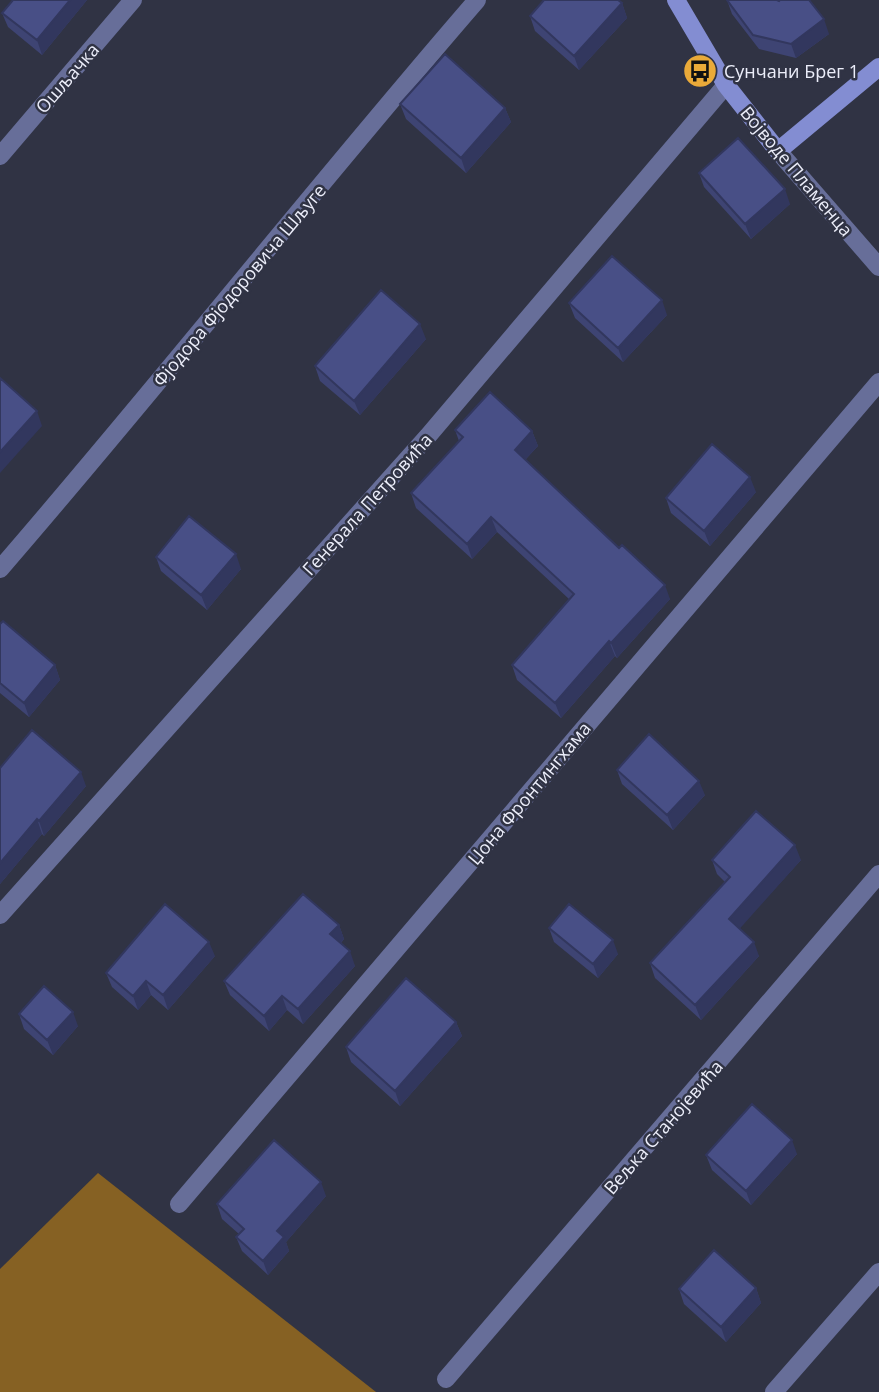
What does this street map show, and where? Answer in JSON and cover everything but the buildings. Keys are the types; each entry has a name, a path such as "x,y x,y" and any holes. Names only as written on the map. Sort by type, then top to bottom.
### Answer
{"street":[{"name":"Ошљачка","path":"0,156 134,0"},
{"name":"Фјодора Фјодоровича Шљуге","path":"0,569 477,0"},
{"name":"Војводе Пламенца","path":"676,0 726,85 879,267"},
{"path":"778,150 879,68"},
{"name":"Генерала Петровића","path":"0,915 428,436 726,85"},
{"name":"Џона Фронтингхама","path":"179,1204 879,382"},
{"name":"Вељка Станојевића","path":"446,1379 879,874"},
{"path":"774,1392 879,1272"}],"shaded area":[{"path":"98,1173 376,1392 0,1392 0,1269"}],"place":[{"name":"Сунчани Брег 1","path":"700,71"}]}
